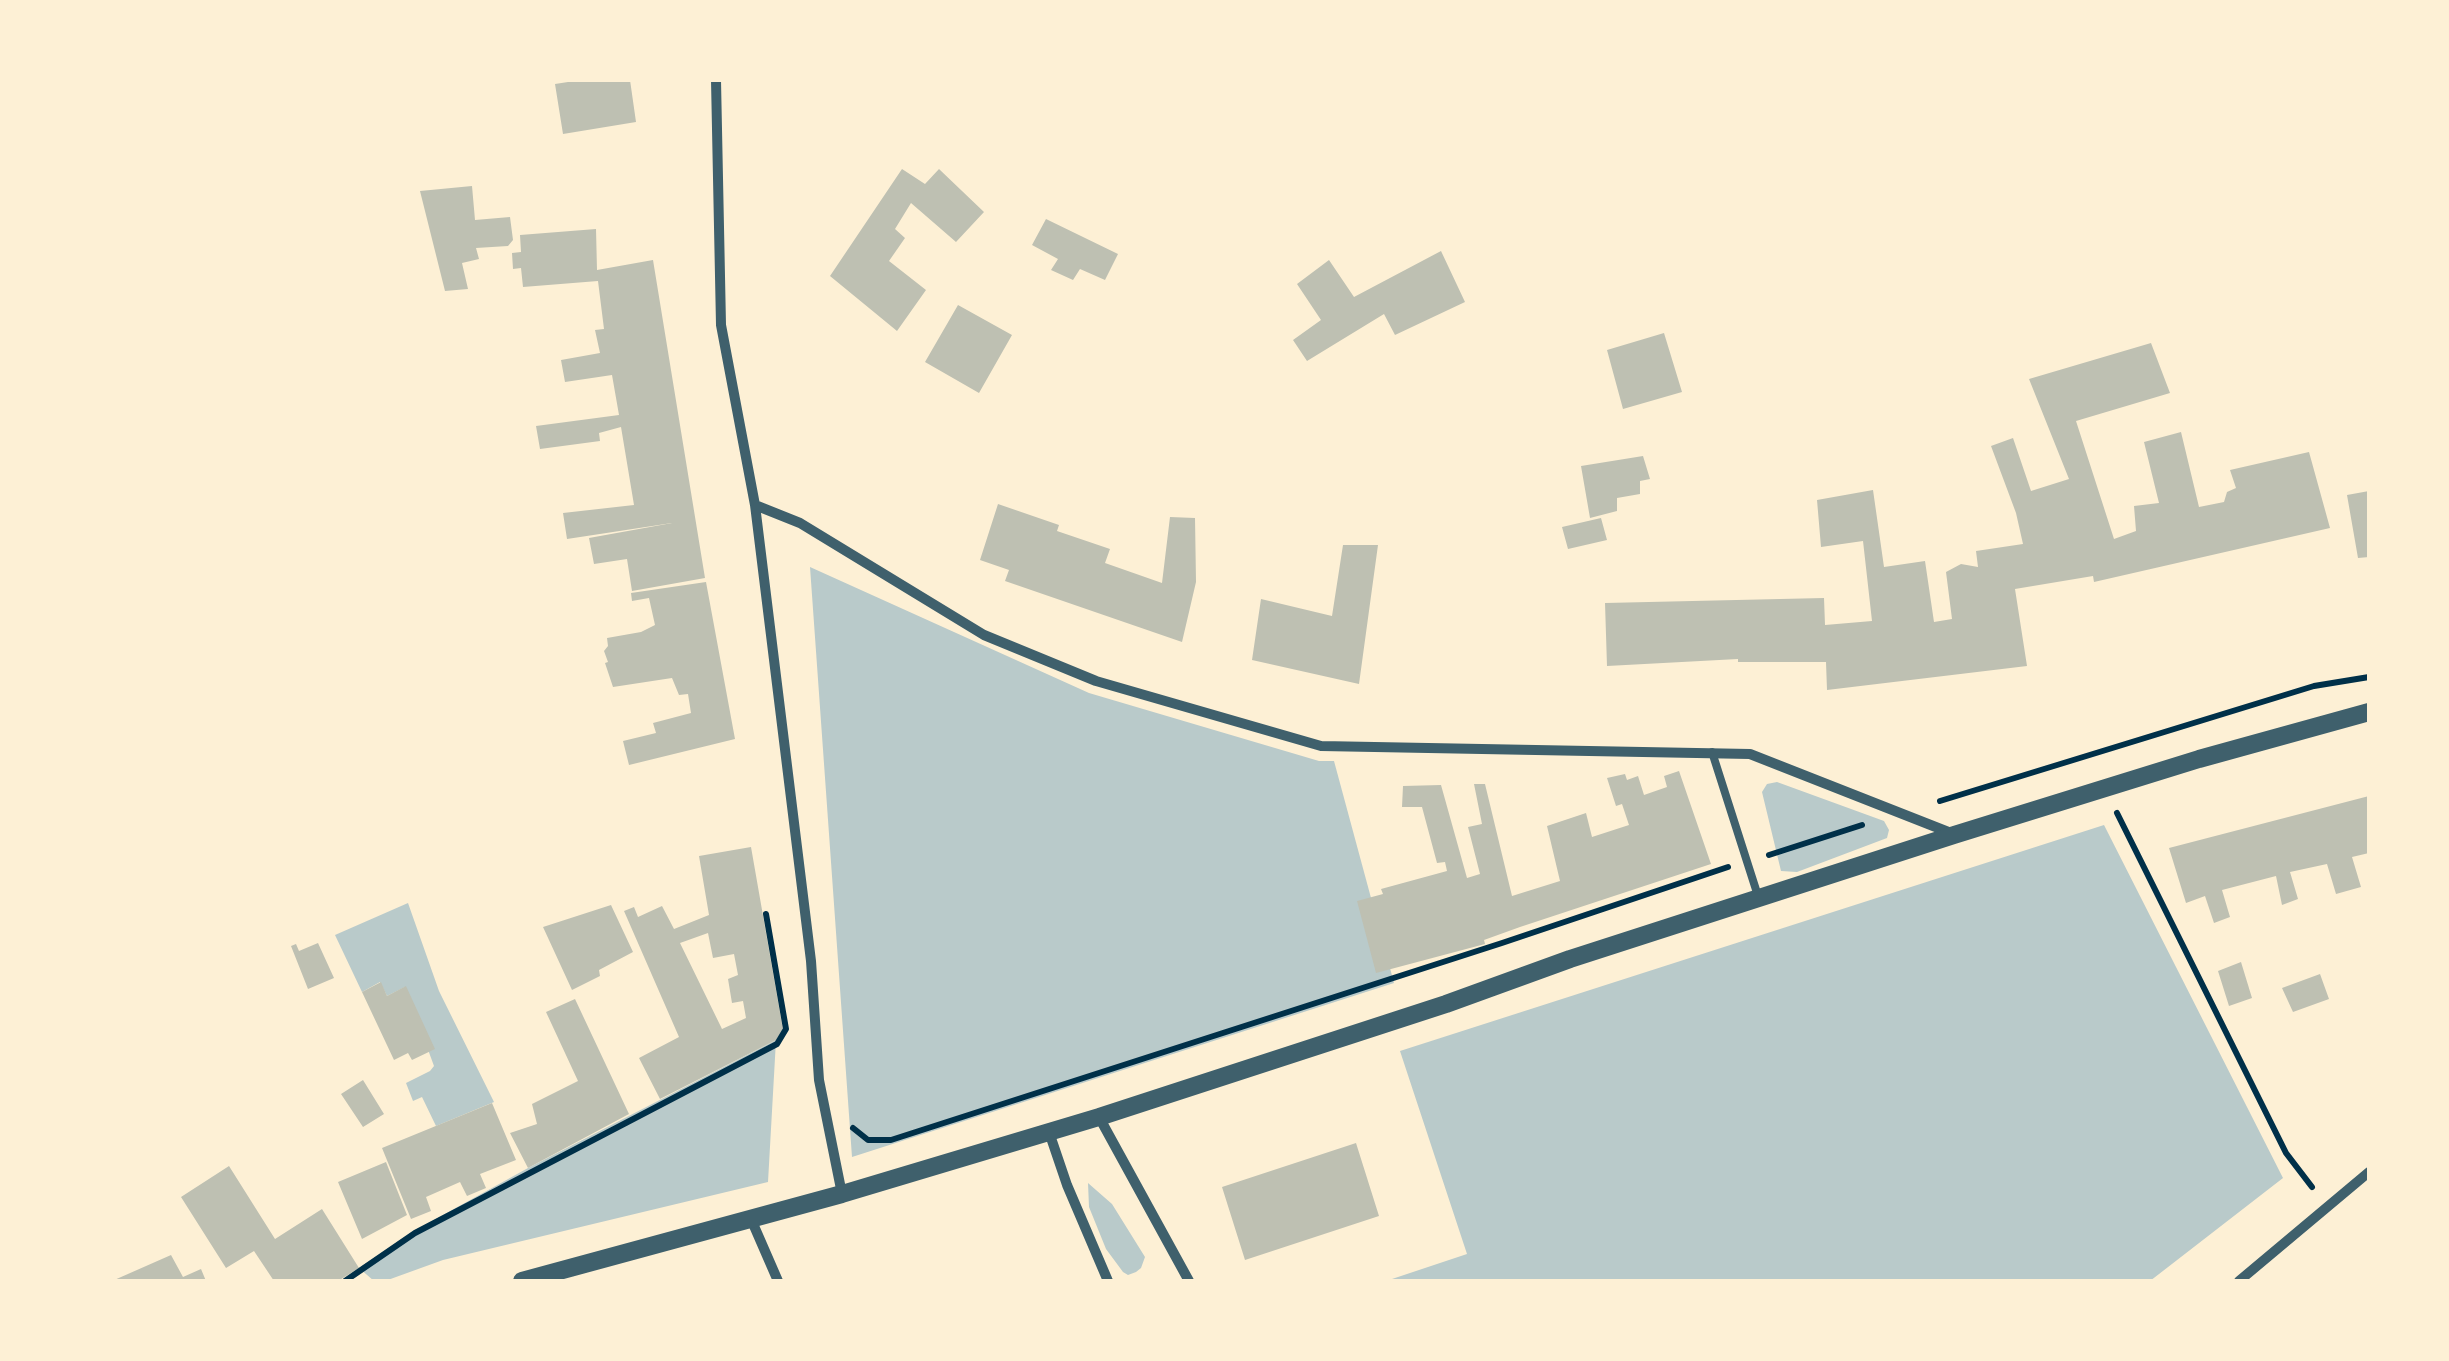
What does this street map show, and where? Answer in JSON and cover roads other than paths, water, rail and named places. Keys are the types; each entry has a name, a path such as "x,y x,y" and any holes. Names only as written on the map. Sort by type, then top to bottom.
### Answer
{"street":[{"path":"716,80 721,325 755,505 808,941 819,1080 842,1194"},
{"path":"755,505 800,523 984,635 1096,681 1321,746 1750,754 1954,835"},
{"path":"522,1281 842,1194 1099,1117 1954,835 2369,712"},
{"path":"1099,1117 1188,1281"},
{"path":"1050,1132 1067,1185 1108,1281"},
{"path":"2238,1281 2369,1172"},
{"path":"751,1218 778,1281"}],"lane":[{"path":"1712,752 1758,898"}]}
